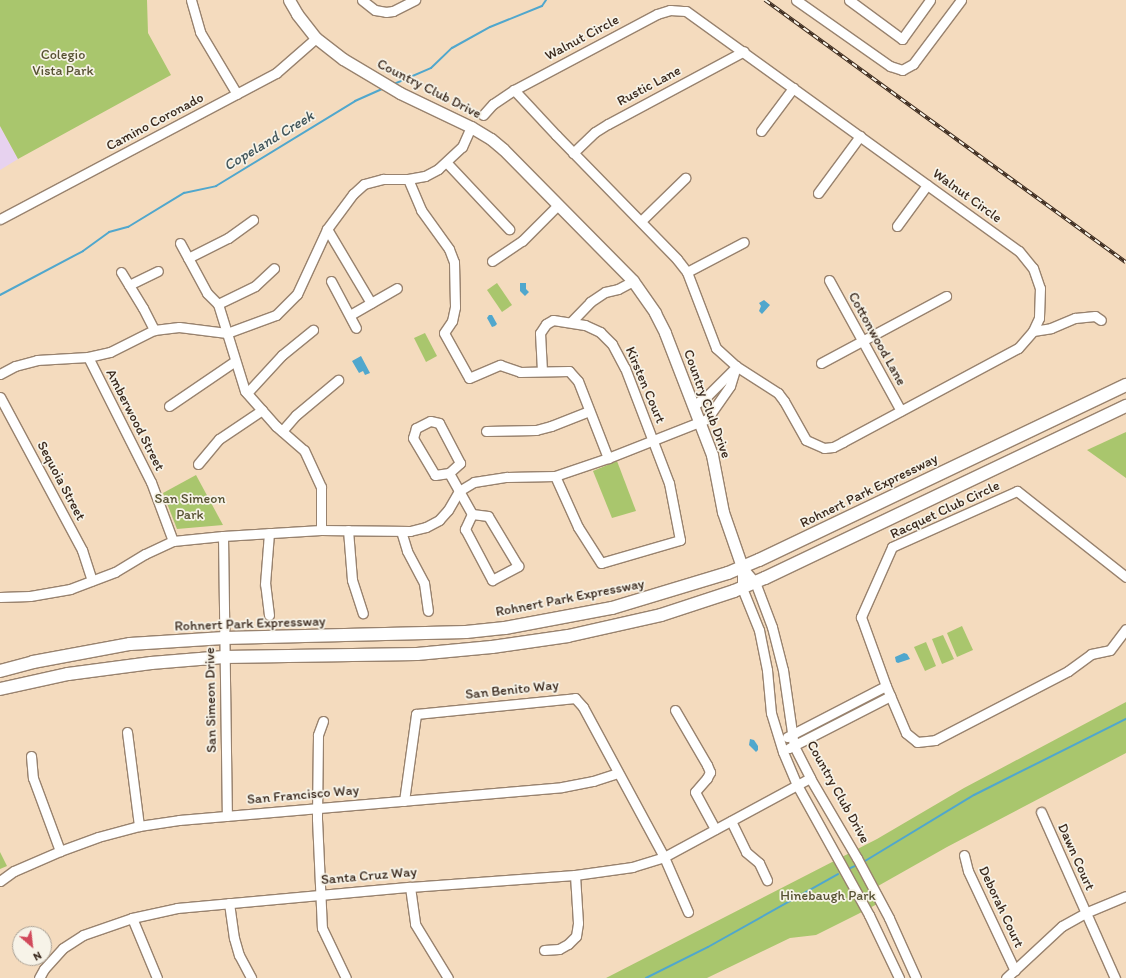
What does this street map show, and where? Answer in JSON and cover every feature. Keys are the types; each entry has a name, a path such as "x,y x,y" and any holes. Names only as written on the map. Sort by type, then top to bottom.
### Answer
{"main road":[{"name":"Rohnert Park Expressway","path":"0,671 33,662 130,644 224,638 436,633 505,628 612,608 647,599 742,568 1126,385"},
{"path":"0,689 23,683 112,667 224,657 417,654 525,644 661,615 742,588 1126,406"}],"street":[{"path":"191,0 200,32 237,94"},
{"name":"Country Club Drive","path":"290,0 297,14 316,38 343,59 381,83 471,127 491,139 503,149 633,281 654,312 665,333 712,455 723,512 742,568 742,588 759,630 767,670 771,714 783,752 797,785 869,915 899,978"},
{"path":"362,0 375,10 386,12 393,11 415,0"},
{"path":"849,0 902,39 930,0"},
{"path":"800,1 890,66 902,70 913,64 961,0"},
{"name":"Walnut Circle","path":"483,115 493,104 514,90 657,14 670,10 686,11 744,51 792,88 1018,251 1028,260 1033,268 1040,288 1039,318 1033,331 1018,348 843,442 824,448 806,440 778,393 736,366 716,348 687,272 677,259 573,153 514,90"},
{"name":"Camino Coronado","path":"0,219 276,72 316,38"},
{"name":"Rustic Lane","path":"573,153 595,132 608,124 744,51"},
{"path":"761,130 792,88"},
{"path":"0,374 15,366 37,360 88,357 110,352 154,330 179,327 227,333 276,314 297,294 327,229 353,194 364,184 383,179 408,179 425,176 438,169 462,147 471,127"},
{"path":"818,193 860,136"},
{"path":"446,163 509,229"},
{"path":"641,221 685,178"},
{"path":"408,179 421,210 449,249 454,262 455,308 452,321 444,333 469,378 500,365 520,372 569,371 578,381 608,458"},
{"path":"897,226 927,184"},
{"path":"492,261 522,241 558,205"},
{"path":"188,258 228,238 253,220"},
{"path":"327,229 371,303"},
{"path":"687,272 744,242"},
{"path":"180,244 207,293 218,304 235,361 247,393 282,431 304,450 321,487 321,530"},
{"path":"218,304 255,286 274,268"},
{"path":"129,285 158,271"},
{"path":"122,272 154,330"},
{"name":"Cottonwood Lane","path":"829,280 901,411"},
{"path":"331,281 356,328"},
{"path":"571,322 590,302 605,292 618,289 633,281"},
{"path":"350,315 397,288"},
{"path":"822,363 946,296"},
{"path":"1033,331 1051,328 1075,318 1095,316 1101,320"},
{"name":"Kirsten Court","path":"542,371 540,333 546,324 553,320 585,325 600,332 612,344 625,368 672,494 680,540 601,563 578,526 555,476"},
{"path":"247,393 282,355 314,330"},
{"name":"Amberwood Street","path":"88,357 151,482 173,541"},
{"path":"170,406 235,361"},
{"path":"693,406 707,396 736,366"},
{"path":"0,596 37,594 70,588 115,572 145,554 173,541 223,536 321,530 401,531 426,527 439,520 448,510 459,491 474,482 508,477 555,476 608,458 706,419 730,386 736,366"},
{"path":"282,431 296,415 338,380"},
{"name":"Sequoia Street","path":"0,397 82,550 92,580"},
{"path":"198,464 219,439 262,410"},
{"path":"486,431 536,430 551,426 589,411"},
{"path":"430,421 439,422 460,463 449,473 435,476 413,438 416,428 430,421"},
{"path":"449,473 472,514"},
{"name":"Racquet Club Circle","path":"1126,577 1017,491 892,547 861,617 886,686 906,733 917,742 935,740 1068,671 1091,654 1110,650 1126,628"},
{"path":"472,514 488,516 518,566 492,580 465,529 472,514"},
{"path":"348,530 352,580 363,613"},
{"path":"401,531 407,551 424,583 428,611"},
{"path":"269,534 265,584 269,615"},
{"name":"San Simeon Drive","path":"223,536 226,816"},
{"name":"Country Club Drive","path":"742,568 755,582 772,627 781,663 794,746 810,778 857,858 889,918 916,978"},
{"path":"780,741 886,686"},
{"path":"783,752 890,696"},
{"name":"San Benito Way","path":"404,801 416,714 575,698 583,708 664,857 688,912"},
{"path":"675,710 710,772 695,792 716,829"},
{"path":"323,721 318,736 317,808 322,928 346,978"},
{"path":"127,732 140,826"},
{"path":"30,756 33,778 60,850"},
{"name":"San Francisco Way","path":"0,881 14,871 60,850 98,836 140,826 179,820 562,787 593,781 618,773"},
{"name":"Santa Cruz Way","path":"39,978 44,968 63,948 83,935 132,918 177,908 321,894 575,875 632,868 664,857 810,778"},
{"name":"Dawn Court","path":"1041,812 1115,978"},
{"path":"731,821 746,852 759,863 767,880"},
{"name":"Deborah Court","path":"964,855 968,871 1015,971"},
{"path":"544,950 558,949 568,944 576,936 578,923 575,875"},
{"path":"410,887 415,924 448,978"},
{"path":"1006,978 1015,971 1049,936 1062,926 1085,913 1126,896"},
{"path":"229,903 234,938 239,955 250,978"},
{"path":"132,918 157,978"}],"shaded area":[{"path":"0,126 18,159 0,170"}],"green space":[{"name":"Colegio Vista Park","path":"0,0 147,0 148,33 171,75 18,159 0,126"},
{"path":"497,283 512,305 502,312 487,290"},
{"path":"425,333 437,356 426,362 414,338"},
{"path":"1126,432 1126,478 1087,450"},
{"path":"617,461 636,511 612,518 593,471"},
{"name":"San Simeon Park","path":"196,475 223,525 177,529 163,493"},
{"path":"962,626 973,650 957,657 947,633"},
{"path":"943,635 954,659 942,664 932,639"},
{"path":"926,642 936,666 925,671 914,647"},
{"name":"Hinebaugh Park","path":"1126,702 1126,753 947,847 878,886 885,900 816,935 790,938 707,978 606,978 877,839 964,788"},
{"path":"0,852 7,866 0,869"}],"water":[{"path":"520,283 526,283 526,289 529,292 525,296 520,291"},
{"path":"764,300 770,305 762,314 759,311 761,306 759,303"},
{"path":"489,315 492,315 497,324 495,326 492,327 487,318"},
{"path":"361,356 370,373 365,375 363,371 359,373 352,361"},
{"path":"904,653 907,654 910,659 898,663 896,662 895,657"},
{"path":"750,739 754,740 758,746 758,750 756,752 749,745"}],"waterway":[{"name":"Copeland Creek","path":"394,84 431,68 452,48 490,27 542,6 546,0"},
{"name":"Copeland Creek","path":"0,295 83,251 109,232 128,227 184,193 216,186 355,101 384,88"},
{"path":"865,861 974,795 1126,719"},
{"path":"848,869 855,866"},
{"path":"646,978 708,947 838,874"}],"railway":[{"path":"765,0 1126,262"}]}
